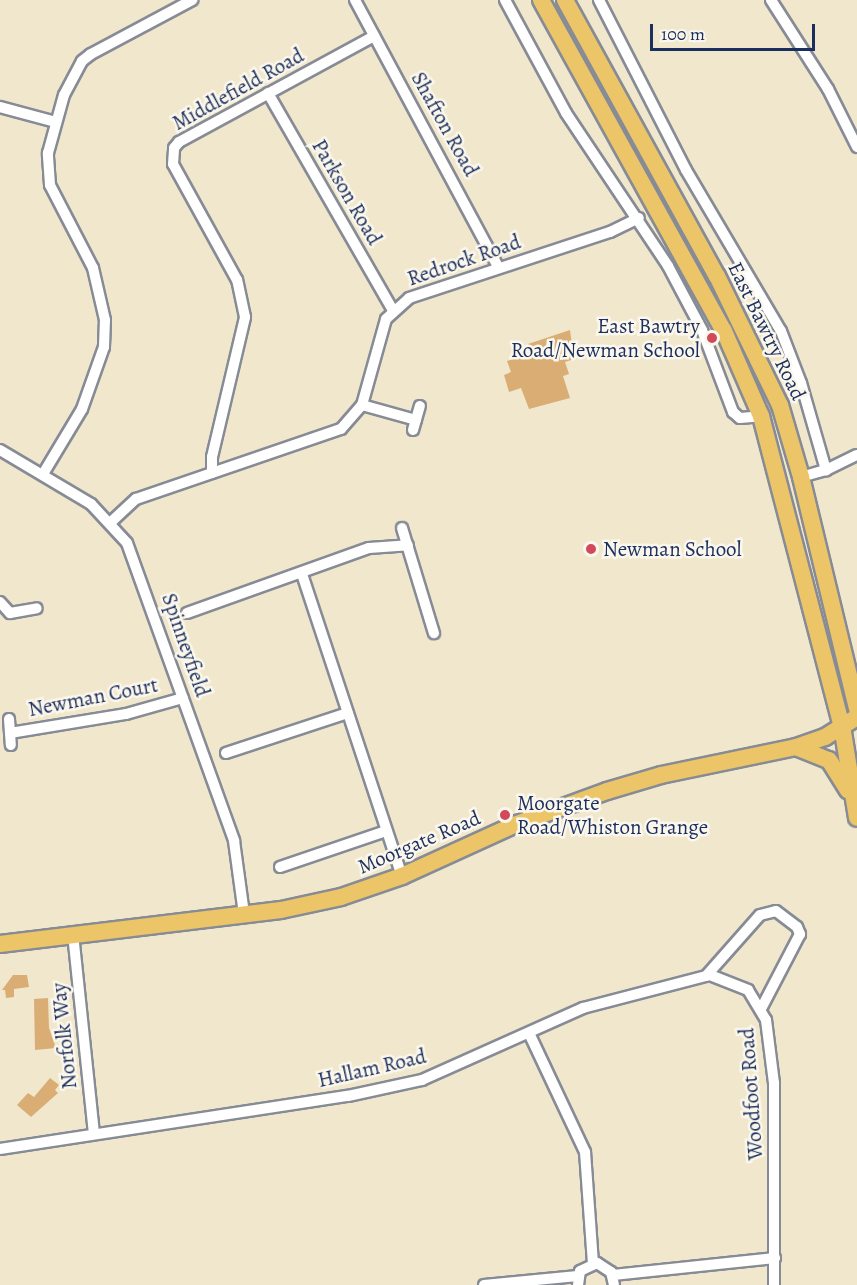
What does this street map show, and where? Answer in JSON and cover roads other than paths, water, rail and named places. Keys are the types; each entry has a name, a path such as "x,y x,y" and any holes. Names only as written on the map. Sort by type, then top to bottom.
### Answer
{"main road":[{"name":"East Bawtry Road","path":"540,0 724,331 761,416 842,726 856,811"},
{"name":"East Bawtry Road","path":"565,0 762,365 780,405 801,477 857,709"},
{"path":"842,645 857,660"},
{"name":"Moorgate Road","path":"0,944 318,903 402,876 523,821 606,791 661,775 796,747 857,717"},
{"path":"796,747 829,760 856,811"}],"street":[{"path":"43,474 82,409 104,347 105,320 93,268 50,185 48,153 56,122 68,86 82,61 192,0"},
{"name":"Shafton Road","path":"355,0 500,268"},
{"name":"East Bawtry Road","path":"505,0 566,113 639,218 702,330 733,412 740,418 761,416"},
{"name":"East Bawtry Road","path":"545,0 556,27"},
{"name":"East Bawtry Road","path":"599,0 686,170 781,331 801,383 826,470"},
{"path":"771,0 828,89 857,147"},
{"name":"Middlefield Road","path":"212,473 212,457 245,317 237,280 171,156 179,142 374,36"},
{"name":"Parkson Road","path":"268,93 392,309"},
{"path":"0,107 56,122"},
{"name":"Redrock Road","path":"111,522 136,499 328,436 353,419 362,405 382,329 392,309 409,298 610,232 639,218"},
{"path":"362,405 414,425 420,405"},
{"path":"0,465 3,452"},
{"name":"Spinneyfield","path":"3,452 91,504 111,522 137,563 234,842 244,914"},
{"path":"801,477 826,470 857,455"},
{"path":"402,528 434,633"},
{"path":"187,613 302,574 369,548 408,545"},
{"path":"302,574 402,876"},
{"path":"0,602 10,613 37,608"},
{"name":"Newman Court","path":"10,733 126,714 183,698"},
{"path":"226,753 348,713"},
{"name":"Newman Court","path":"9,719 11,745"},
{"path":"280,867 386,831"},
{"name":"Woodfoot Road","path":"706,976 760,915 776,911 797,927 800,934 762,1007 769,1032 774,1083 774,1285"},
{"name":"Norfolk Way","path":"73,934 94,1134"},
{"name":"Hallam Road","path":"0,1149 403,1084 595,1005 706,976 737,983 762,1007"},
{"path":"484,1285 578,1280 593,1263 585,1152 529,1033"},
{"path":"593,1263 605,1265 613,1280 775,1258"}],"place":[{"name":"East Bawtry Road/Newman School","path":"712,338"},
{"name":"Newman School","path":"591,549"},
{"name":"Moorgate Road/Whiston Grange","path":"505,815"}]}
